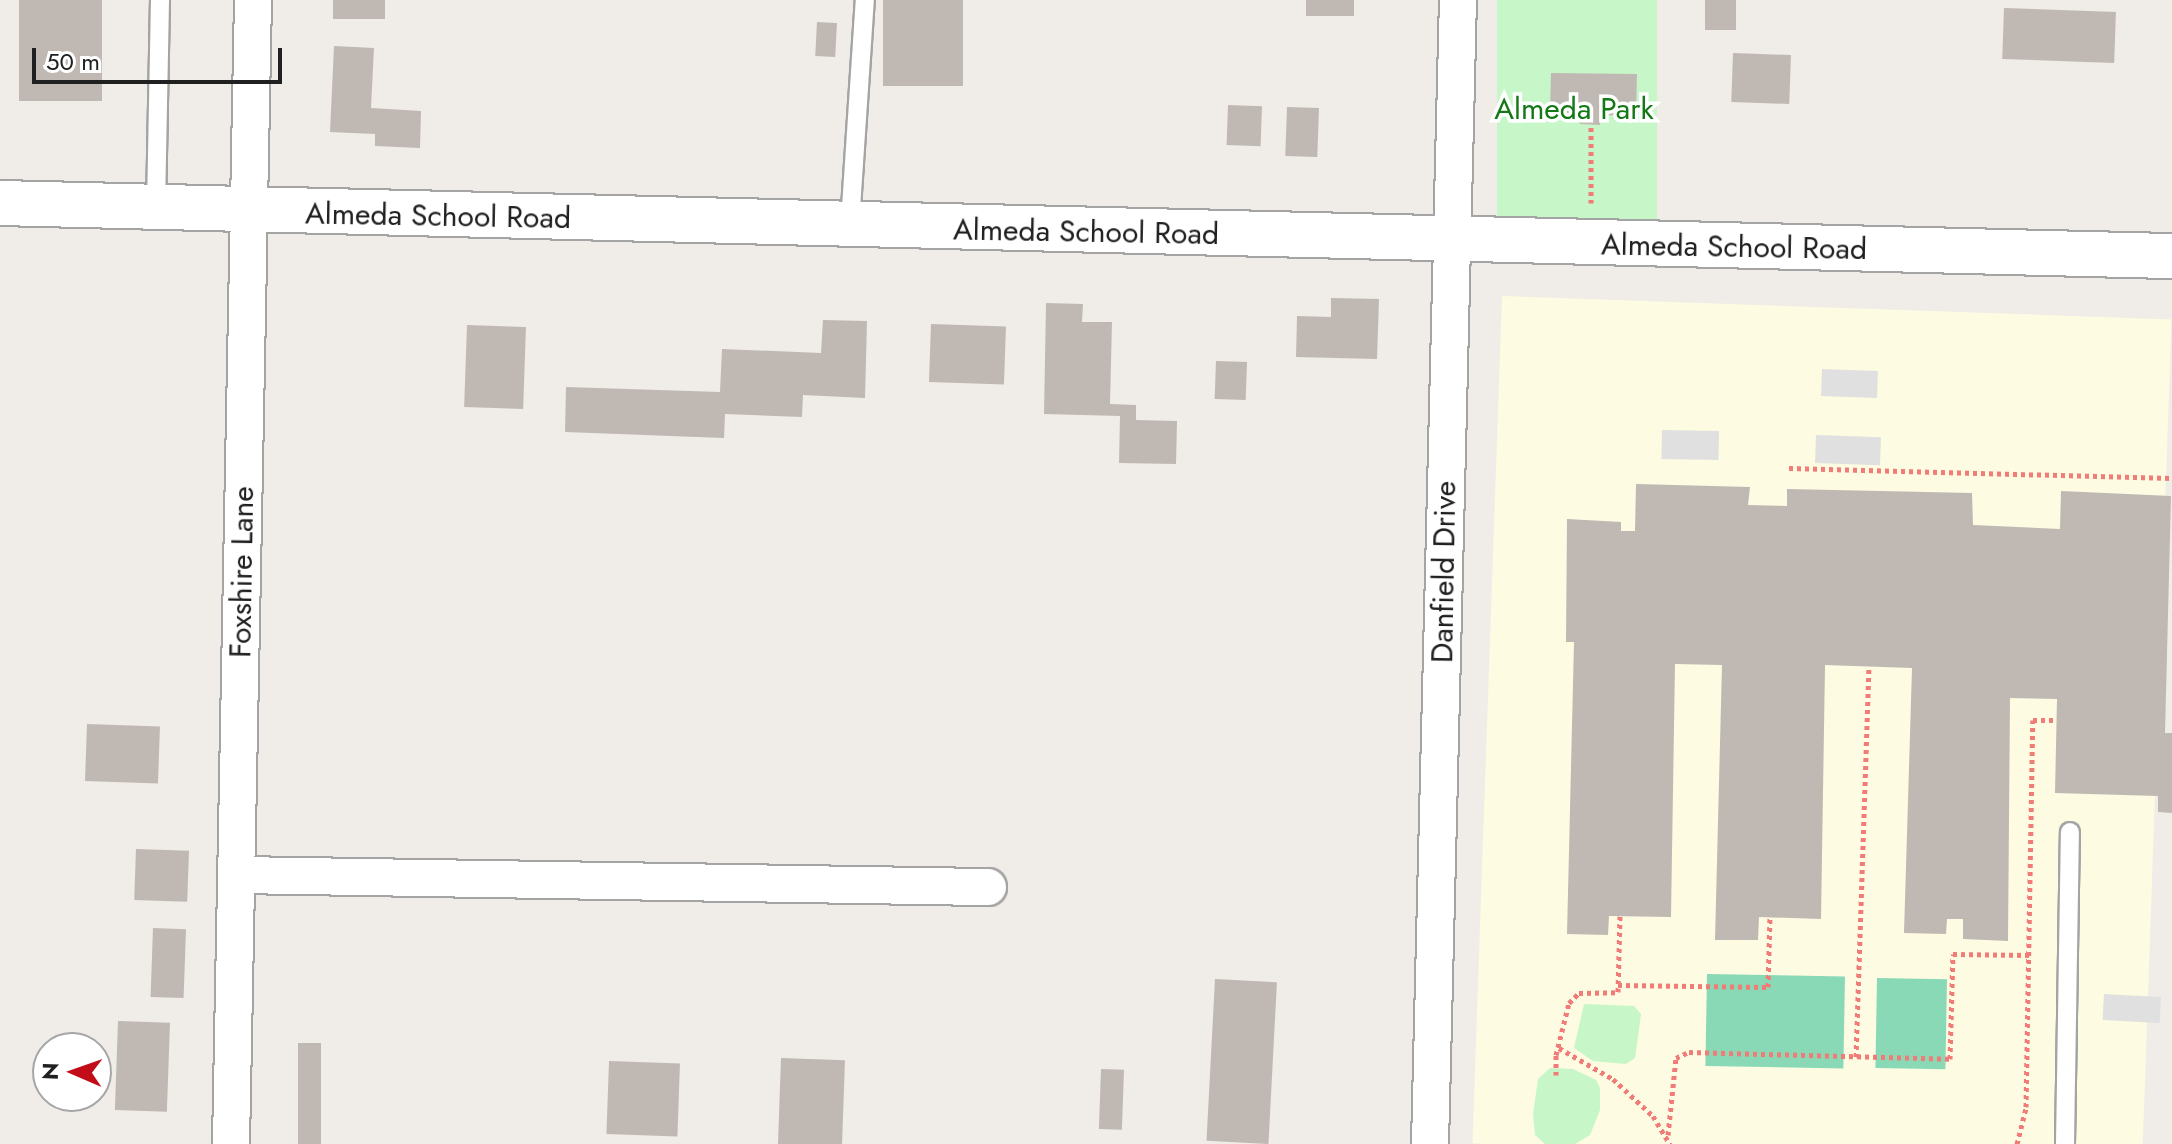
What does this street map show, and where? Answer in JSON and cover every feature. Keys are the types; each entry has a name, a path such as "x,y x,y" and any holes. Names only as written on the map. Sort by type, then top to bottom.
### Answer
{"street":[{"name":"Foxshire Lane","path":"231,1144 253,0"},
{"name":"Danfield Drive","path":"1430,1144 1458,0"},
{"name":"Almeda School Road","path":"0,203 1453,241 2172,256"},
{"path":"237,875 988,887"}],"lane":[{"path":"156,208 160,0"},
{"path":"850,226 865,0"},
{"path":"2065,1144 2070,832"}],"path":[{"path":"1590,244 1591,124"},
{"path":"1789,468 2172,478"},
{"path":"1856,1057 1869,667"},
{"path":"2017,1144 2026,1107 2033,720 2055,720"},
{"path":"1556,1075 1558,1047 1569,1003 1579,993 1618,992 1620,916"},
{"path":"1618,985 1768,987 1770,917"},
{"path":"1670,1144 1668,1135 1676,1058 1689,1052 1950,1059 1953,954 2029,955"},
{"path":"1558,1047 1613,1079 1668,1135"}],"shaded area":[{"path":"1502,296 2172,319 2143,1144 1472,1143"},
{"path":"1822,369 1878,371 1877,398 1821,396"},
{"path":"1662,430 1719,431 1718,460 1661,459"},
{"path":"1816,435 1881,437 1880,465 1815,463"},
{"path":"2104,994 2161,997 2160,1023 2103,1020"}],"green space":[{"name":"Almeda Park","path":"1497,0 1657,0 1657,219 1497,219"},
{"path":"1707,974 1845,976 1843,1068 1705,1066"},
{"path":"1877,978 1947,979 1945,1069 1875,1068"},
{"path":"1584,1004 1634,1006 1641,1014 1635,1058 1626,1064 1593,1061 1574,1048"},
{"path":"1550,1068 1573,1069 1596,1080 1600,1088 1600,1110 1590,1135 1575,1144 1545,1144 1535,1135 1533,1114 1538,1079"}],"building":[{"path":"19,0 102,0 102,101 19,101"},
{"path":"333,0 385,0 385,19 333,19"},
{"path":"883,0 963,0 963,86 883,86"},
{"path":"1306,0 1354,0 1354,16 1306,16"},
{"path":"1705,0 1736,0 1736,30 1705,30"},
{"path":"2004,8 2116,12 2114,63 2002,59"},
{"path":"817,22 837,23 835,57 815,56"},
{"path":"334,46 374,48 371,108 421,111 420,148 375,146 375,134 330,132"},
{"path":"1733,53 1791,55 1789,104 1731,102"},
{"path":"1551,73 1637,74 1636,116 1600,115 1600,125 1580,124 1579,114 1550,114"},
{"path":"1228,105 1262,106 1261,146 1227,145"},
{"path":"1287,107 1319,108 1317,157 1285,156"},
{"path":"1331,298 1379,299 1377,359 1296,357 1297,316 1331,317"},
{"path":"1046,303 1083,304 1082,322 1112,322 1110,404 1136,405 1136,420 1177,421 1176,464 1119,463 1120,416 1044,414"},
{"path":"823,320 867,321 865,398 803,395 802,417 725,414 724,438 565,432 566,387 720,392 722,349 821,353"},
{"path":"931,324 1006,327 1004,385 929,382"},
{"path":"467,325 526,327 523,409 464,407"},
{"path":"1216,361 1247,362 1246,400 1215,399"},
{"path":"1636,484 1750,487 1748,505 1787,506 1787,489 1972,493 1973,525 2060,529 2061,491 2171,496 2165,733 2172,733 2172,813 2158,812 2158,796 2055,793 2057,699 2010,698 2008,941 1963,939 1963,919 1947,919 1946,934 1904,933 1912,668 1825,665 1821,919 1759,917 1758,940 1715,940 1722,665 1675,664 1671,917 1609,916 1608,935 1567,934 1574,642 1566,642 1567,519 1621,522 1621,531 1635,531"},
{"path":"87,724 160,727 158,784 85,781"},
{"path":"136,849 189,851 187,902 134,900"},
{"path":"153,928 186,929 184,998 151,997"},
{"path":"1215,979 1277,982 1268,1144 1207,1141"},
{"path":"118,1021 170,1023 167,1112 115,1110"},
{"path":"298,1043 321,1043 321,1144 298,1144"},
{"path":"781,1058 845,1060 842,1144 778,1144"},
{"path":"609,1061 680,1063 677,1136 606,1134"},
{"path":"1101,1069 1124,1070 1122,1130 1099,1129"}]}
